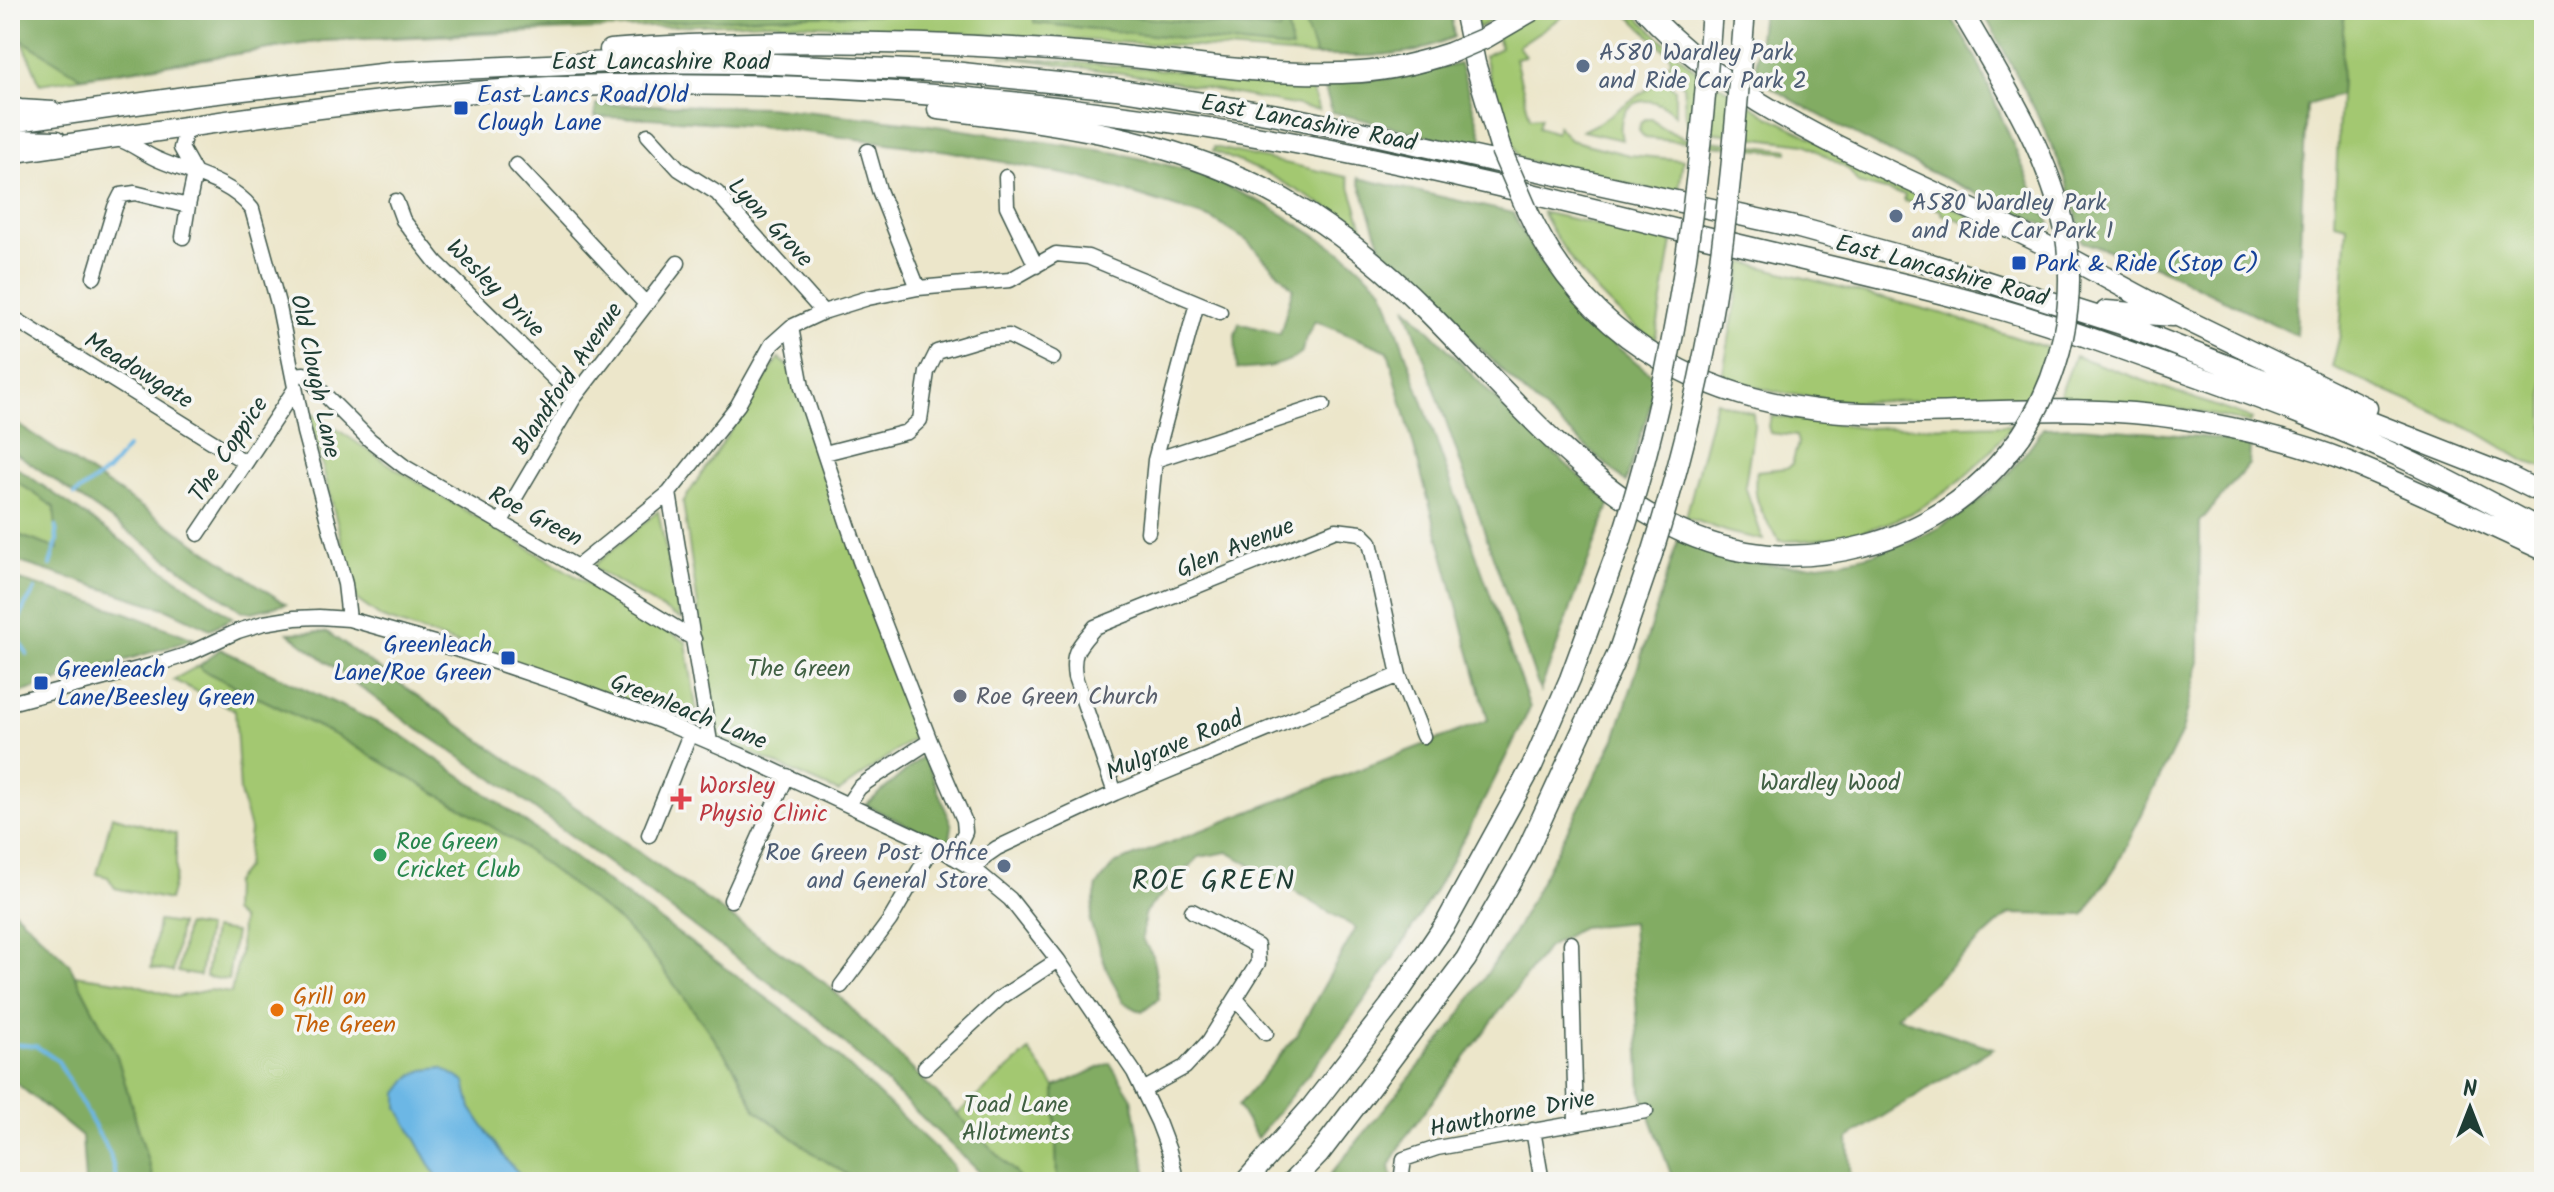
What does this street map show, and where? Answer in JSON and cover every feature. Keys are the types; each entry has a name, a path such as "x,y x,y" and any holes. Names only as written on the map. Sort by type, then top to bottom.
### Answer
{"highway":[{"path":"1464,10 1475,63 1501,150 1548,250 1586,300 1619,331 1677,369 1751,397 1789,406 1861,413 2103,411 2213,424 2270,437 2344,460 2544,550"},
{"path":"524,65 568,55 642,47 837,43 1067,51 1291,73 1365,72 1450,53 1485,38 1533,10"},
{"path":"1645,10 1664,32 1752,99 1818,135 2029,236 2181,317 2506,475"},
{"path":"1245,1182 1323,1093 1389,1007 1446,923 1532,766 1570,679 1620,543 1654,427 1684,281 1704,119 1712,10"},
{"path":"1292,1182 1319,1154 1466,959 1530,846 1618,653 1682,452 1714,300 1728,199 1745,10"},
{"path":"780,87 1090,130 1169,149 1213,164 1305,212 1357,247 1424,308 1554,441 1636,509 1671,527 1740,550 1823,554 1873,543 1913,529 1955,504 1992,471 2021,436 2048,387 2062,342 2069,289 2065,230 2054,189 2020,114 1961,10"},
{"name":"East Lancashire Road","path":"10,122 192,96 398,72 610,62 807,64 953,72 1116,89 1351,130 1774,222 1931,264 2121,324 2506,475 2544,494"},
{"name":"East Lancashire Road","path":"10,153 321,108 481,90 611,85 780,87 913,94 1029,104 1274,139 1444,174 1971,301 2127,351 2348,434 2408,460 2544,531"},
{"path":"2082,311 2181,317"}],"street":[{"path":"10,104 37,109 100,109"},
{"path":"183,237 195,173 181,148 185,134 194,126"},
{"name":"Lyon Grove","path":"648,135 679,169 717,193 823,312"},
{"path":"10,137 118,137"},
{"name":"Old Clough Lane","path":"118,137 157,160 222,185 252,209 279,307 313,469 345,584 349,619"},
{"path":"868,151 879,190 918,288"},
{"path":"516,165 645,303"},
{"path":"1006,177 1007,206 1036,266"},
{"path":"94,277 121,195 135,193 188,206"},
{"name":"Wesley Drive","path":"396,201 403,220 436,262 574,398"},
{"name":"Roe Green","path":"294,382 304,374 370,440 405,467 577,567 669,493 738,405 772,344 791,327 823,312 868,298 918,288 1010,280 1056,254 1088,257 1220,312"},
{"name":"Blandford Avenue","path":"500,523 574,398 678,263"},
{"path":"1148,532 1155,460 1197,303"},
{"name":"Meadowgate","path":"10,316 245,462"},
{"path":"791,327 802,387 860,561 964,820 965,832 953,857"},
{"path":"825,453 907,432 920,420 927,372 937,352 984,338 1009,336 1053,358"},
{"name":"The Coppice","path":"198,534 294,382"},
{"path":"1155,460 1323,405"},
{"path":"669,493 710,742"},
{"name":"Glen Avenue","path":"1115,793 1075,677 1072,658 1079,645 1095,627 1336,530 1361,533 1370,542 1399,675 1423,736"},
{"path":"577,567 694,639"},
{"name":"Greenleach Lane","path":"10,703 186,655 238,631 295,618 349,619 459,650 572,688 710,742 934,845 975,870 1010,899 1058,960 1121,1052 1143,1090 1169,1151 1177,1182"},
{"name":"Mulgrave Road","path":"975,870 984,857 997,848 1115,793 1399,675"},
{"path":"649,835 690,734"},
{"path":"848,804 868,781 930,741"},
{"path":"731,900 787,776"},
{"path":"841,986 890,920 934,845"},
{"path":"1143,1090 1185,1067 1209,1041 1258,963 1257,946 1192,911"},
{"path":"1571,943 1576,1122"},
{"path":"925,1067 1000,998 1058,960"},
{"path":"1236,999 1266,1033"},
{"name":"Hawthorne Drive","path":"1401,1178 1404,1159 1437,1148 1646,1111"},
{"path":"1533,1130 1542,1182"}],"green space":[{"path":"10,10 1450,10 1454,37 1417,51 1370,56 1316,56 767,22 322,41 40,84"},
{"path":"10,10 957,12 769,17 322,41 81,77 22,40"},
{"path":"1034,10 1279,30 1286,17 1292,49 1034,23"},
{"path":"1300,10 1450,10 1454,37 1417,51 1370,56 1316,56"},
{"path":"1474,10 1572,10 1518,46 1525,56 1515,58 1530,118 1541,117 1538,127 1556,133 1558,126 1570,140 1629,155 1683,160 1678,196 1519,159 1484,56 1501,48 1491,21 1478,28"},
{"path":"1623,10 1630,10 1694,69 1770,117 1993,228 1993,231 1941,214 1941,210 1904,201 1905,195 1858,183 1849,170 1805,144 1693,130 1686,120 1683,86 1665,68 1671,61 1670,55"},
{"path":"1762,10 1947,10 1977,60 2037,200 2053,229 1864,139 1755,77"},
{"path":"1982,10 2344,10 2340,95 2306,105 2296,335 2147,262 2082,242 2066,181 2054,151"},
{"path":"2344,10 2544,10 2544,467 2527,462 2475,431 2332,367 2340,335 2347,225 2334,222"},
{"path":"1001,56 1309,82 1319,110 1143,76"},
{"path":"1460,64 1486,150 1332,112 1323,82 1394,78"},
{"path":"1660,77 1675,89 1675,115 1654,102 1644,101 1628,108 1623,116 1622,140 1582,131 1653,85"},
{"path":"596,104 767,107 923,124 1117,153 1192,171 1267,205 1346,255 1383,289 1530,708 1470,827 1403,943 1351,1018 1257,1138 1238,1106 1296,1036 1356,928 1228,852 1199,857 1145,912 1142,939 1153,956 1159,999 1142,1012 1123,1002 1107,970 1090,922 1097,886 1114,864 1488,720 1388,351 1315,321 1301,354 1270,366 1237,369 1235,335 1239,323 1280,334 1293,288 1247,241 1212,219 1083,178 948,151 759,126 595,117"},
{"path":"1645,119 1652,119 1683,138 1788,150 1788,153 1645,138 1639,131"},
{"path":"1214,147 1347,177 1367,240 1328,208 1266,173 1213,151"},
{"path":"1358,178 1513,213 1542,264 1574,306 1611,342 1657,378 1626,482 1523,391 1383,252"},
{"path":"1542,212 1672,242 1655,341 1605,300 1564,250"},
{"path":"1743,262 1944,314 2048,348 2027,398 1849,402 1775,392 1722,378"},
{"path":"1406,306 1512,416 1610,503 1540,691"},
{"path":"2075,356 2252,419 2250,423 2189,410 2058,400"},
{"name":"The Green","path":"779,358 790,368 919,734 839,792 717,738 683,502"},
{"path":"1716,401 1753,413 1754,426 1745,486 1763,540 1731,533 1686,517"},
{"path":"308,410 398,470 686,642 699,726 382,618 357,600"},
{"path":"1772,416 1863,428 2012,425 1965,477 1911,513 1881,526 1849,534 1816,540 1780,541 1764,517 1757,500 1755,481 1757,471 1792,465 1798,443 1796,436 1770,433 1768,426"},
{"path":"10,419 286,604 252,612 242,611 10,449"},
{"name":"Wardley Wood","path":"2080,427 2215,438 2250,447 2249,464 2200,522 2199,662 2182,732 2117,865 2084,915 2009,914 1896,1016 1993,1048 1848,1138 1851,1182 1721,1182 1719,1178 1672,1177 1641,1091 1632,922 1582,927 1547,948 1404,1139 1390,1166 1393,1182 1324,1182 1451,1028 1514,933 1615,739 1678,540 1735,560 1784,565 1847,560 1878,552 1908,542 1964,512 2004,478 2043,428"},
{"path":"10,463 233,618 210,629 167,609 10,559 10,532 58,549 54,507 10,477"},
{"path":"10,477 55,506 58,550 10,532"},
{"path":"658,511 680,619 592,567"},
{"path":"10,577 124,612 194,639 10,696"},
{"path":"327,632 829,986 1015,1172 1021,1182 990,1182 820,1020 501,784 407,722 288,633"},
{"path":"220,649 399,733 484,792 808,1028 953,1165 955,1182 859,1182 813,1153 756,1110 736,1070 703,1023 656,960 620,922 516,842 472,814 335,735 202,670 200,665"},
{"path":"200,665 202,670 335,735 472,814 516,842 621,922 656,960 703,1023 736,1070 756,1110 813,1153 859,1182 154,1182 117,1056 75,975 131,983 176,997 209,990 231,993 240,953 241,920 232,912 233,883 246,867 250,830 240,792 235,710 173,680"},
{"path":"924,755 952,826 949,846 866,805"},
{"path":"112,816 176,834 176,875 169,900 115,888 108,877 97,874"},
{"path":"10,900 11,908 69,963 117,1056 154,1182 85,1182 82,1137 10,1078"},
{"path":"158,921 180,924 173,972 151,968"},
{"path":"186,925 207,928 200,976 178,972"},
{"path":"213,929 235,932 228,980 206,977"},
{"name":"Toad Lane Allotments","path":"1029,1051 1055,1087 1057,1182 1021,1182 1015,1172 957,1114"},
{"path":"1110,1063 1132,1098 1148,1182 1057,1182 1055,1087"}],"water":[{"path":"442,1068 465,1082 471,1108 506,1160 528,1182 440,1182 398,1108 398,1093 411,1076 424,1070"}],"waterway":[{"path":"74,495 108,471 127,448"},
{"path":"50,565 57,541 56,526"},
{"path":"27,654 14,633 24,607 35,590"},
{"path":"10,1044 36,1046 58,1061 110,1154 117,1182"}],"place":[{"name":"A580 Wardley Park and Ride Car Park 2","path":"1583,66"},
{"name":"East Lancs Road/Old Clough Lane","path":"461,108"},
{"name":"A580 Wardley Park and Ride Car Park 1","path":"1896,216"},
{"name":"Park & Ride (Stop C)","path":"2019,263"},
{"name":"Greenleach Lane/Roe Green","path":"508,658"},
{"name":"Greenleach Lane/Beesley Green","path":"41,683"},
{"name":"Roe Green Church","path":"960,696"},
{"name":"Worsley Physio Clinic","path":"681,799"},
{"name":"Roe Green Cricket Club","path":"380,855"},
{"name":"Roe Green Post Office and General Store","path":"1004,866"},
{"name":"Grill on The Green","path":"277,1010"}],"district":[{"name":"ROE GREEN","path":"1214,879"}]}
